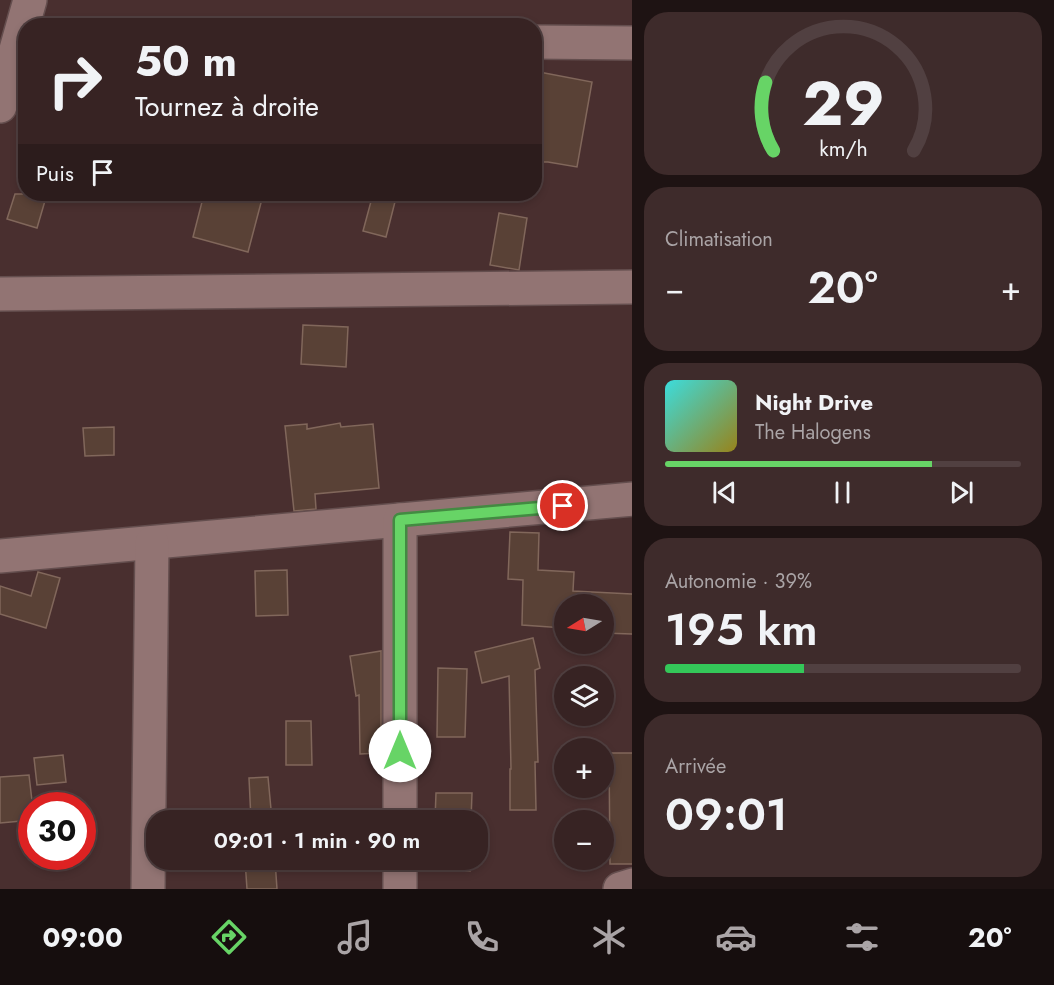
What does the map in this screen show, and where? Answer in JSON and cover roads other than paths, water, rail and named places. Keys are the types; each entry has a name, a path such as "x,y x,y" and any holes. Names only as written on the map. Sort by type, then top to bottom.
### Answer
{"street":[{"path":"22,18 30,0"},
{"path":"0,106 15,35"},
{"path":"542,42 632,43"},
{"path":"0,294 632,287"},
{"path":"0,556 632,499"},
{"path":"400,520 400,810"},
{"path":"148,889 152,543"},
{"path":"400,870 400,889"}]}
